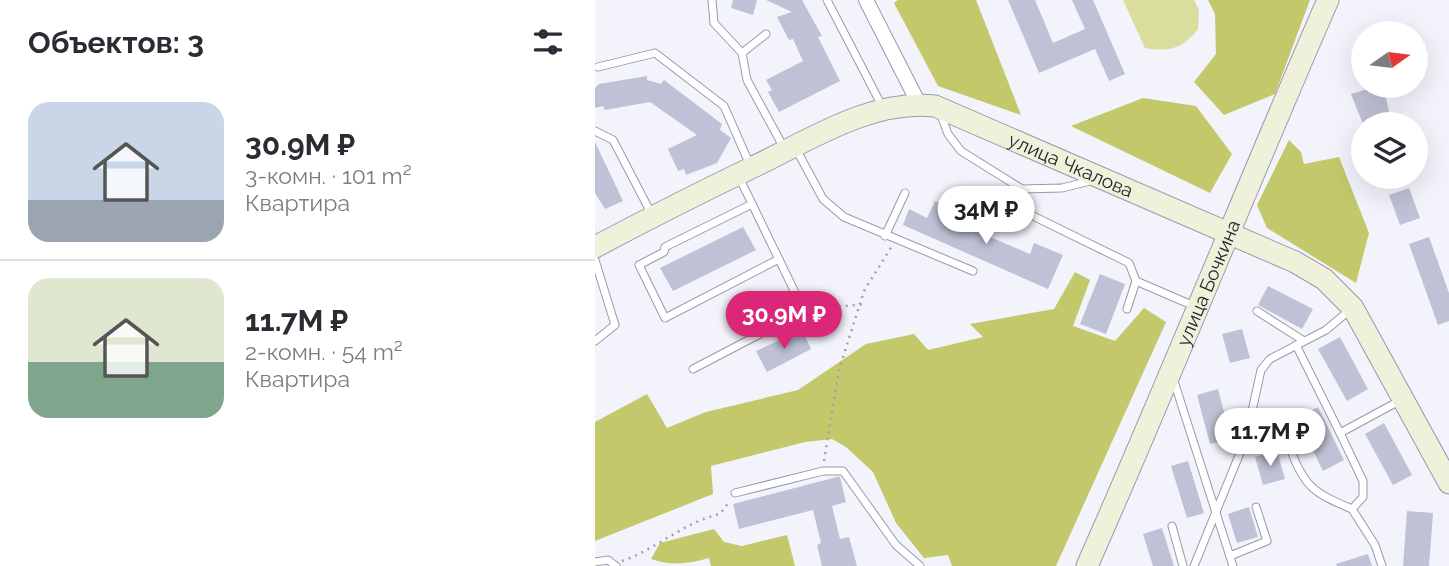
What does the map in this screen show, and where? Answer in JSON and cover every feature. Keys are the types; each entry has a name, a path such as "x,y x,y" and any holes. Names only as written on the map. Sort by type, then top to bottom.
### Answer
{"main road":[{"name":"улица Бочкина","path":"1087,566 1172,374 1228,233 1328,0"},
{"path":"595,247 790,148 883,109 929,106"},
{"name":"улица Чкалова","path":"929,106 1295,262 1324,279 1353,308 1449,482"}],"street":[{"path":"866,0 929,106"}],"lane":[{"path":"712,0 714,23 742,53 747,80 823,199 831,207 884,235 973,271"},
{"path":"827,0 883,109"},
{"path":"742,53 766,34"},
{"path":"598,66 655,53 724,106 752,204 804,310 693,369"},
{"path":"929,106 953,143 968,157 1022,190 1062,188 1102,178"},
{"path":"595,131 613,140 653,217"},
{"path":"1022,190 1027,213 1129,263 1136,281 1127,309"},
{"path":"884,235 905,193"},
{"path":"752,204 665,247 664,252 639,265 649,286 665,318 779,259"},
{"path":"595,260 615,325 595,341"},
{"path":"1136,281 1198,308"},
{"path":"1194,566 1246,439 1261,370 1270,359 1326,331 1353,308"},
{"path":"1257,311 1304,341"},
{"path":"1296,345 1363,481 1363,497 1352,509"},
{"path":"1172,374 1233,566"},
{"path":"1340,433 1404,398"},
{"path":"1290,448 1301,478 1331,500 1352,509 1375,545 1382,566"},
{"path":"735,493 823,471 843,471 896,545 920,566"},
{"path":"1230,556 1267,541 1256,507"},
{"path":"1171,526 1183,566"},
{"path":"595,562 608,560 616,565"}],"path":[{"path":"823,471 839,370 865,292 895,240"},
{"path":"804,310 863,304"},
{"path":"1246,439 1290,448"},
{"path":"616,565 648,552 696,519 720,514 735,493"}],"green space":[{"path":"898,0 976,0 1021,115 938,86 894,3"},
{"path":"1123,0 1194,0 1199,10 1198,29 1187,41 1175,48 1145,48"},
{"path":"1208,0 1310,0 1275,94 1224,115 1194,82 1216,54 1215,14"},
{"path":"1143,98 1196,106 1232,154 1210,193 1071,126"},
{"path":"1289,140 1301,152 1304,164 1339,157 1369,233 1356,283 1267,228 1257,205"},
{"path":"1075,272 1090,280 1073,326 1115,341 1144,308 1166,322 1056,566 952,566 948,555 924,558 896,523 873,472 846,447 832,439 805,442 711,466 713,494 595,541 595,422 647,394 667,428 706,412 798,390 866,344 914,334 928,350 983,337 970,324 1054,309"},
{"path":"714,529 724,542 742,546 787,535 795,566 711,566 709,558 680,563 651,559 660,543"}],"building":[{"path":"733,0 757,0 753,15 731,8"},
{"path":"766,0 802,0 822,36 818,37 840,81 779,112 768,92 772,90 766,80 803,61 793,39 789,40 777,17 792,12"},
{"path":"1008,0 1035,0 1053,43 1085,29 1072,0 1093,0 1125,74 1109,81 1095,49 1039,73"},
{"path":"647,76 647,80 661,84 664,80 722,124 720,130 731,138 717,163 686,175 684,169 678,171 668,149 697,135 650,102 605,110 603,106 595,108 595,88 599,84"},
{"path":"1353,98 1386,98 1389,112 1358,112"},
{"path":"595,142 623,201 605,209 595,193"},
{"path":"1409,189 1420,218 1400,225 1389,195"},
{"path":"935,201 960,211 955,222 1030,254 1034,243 1063,255 1048,289 903,225 909,209 927,218"},
{"path":"743,227 756,250 673,291 660,268"},
{"path":"1429,237 1449,293 1449,321 1438,325 1409,244"},
{"path":"1100,274 1125,284 1106,334 1080,324"},
{"path":"1268,286 1313,309 1302,329 1258,305"},
{"path":"1242,329 1250,358 1230,363 1222,334"},
{"path":"802,330 811,349 767,372 756,351"},
{"path":"1340,337 1368,389 1347,401 1318,349"},
{"path":"1218,389 1231,438 1210,444 1197,395"},
{"path":"1318,407 1344,460 1323,471 1297,418"},
{"path":"1384,423 1412,475 1393,485 1365,434"},
{"path":"1277,451 1285,479 1263,485 1255,457"},
{"path":"1188,461 1204,513 1187,518 1171,466"},
{"path":"840,477 846,502 832,506 840,539 849,537 857,566 822,566 817,545 821,543 813,510 739,529 733,504"},
{"path":"1249,507 1258,537 1237,543 1228,514"},
{"path":"1407,511 1433,513 1429,566 1403,566"},
{"path":"1162,528 1174,566 1153,566 1143,534"},
{"path":"1368,554 1372,566 1336,564"}]}
